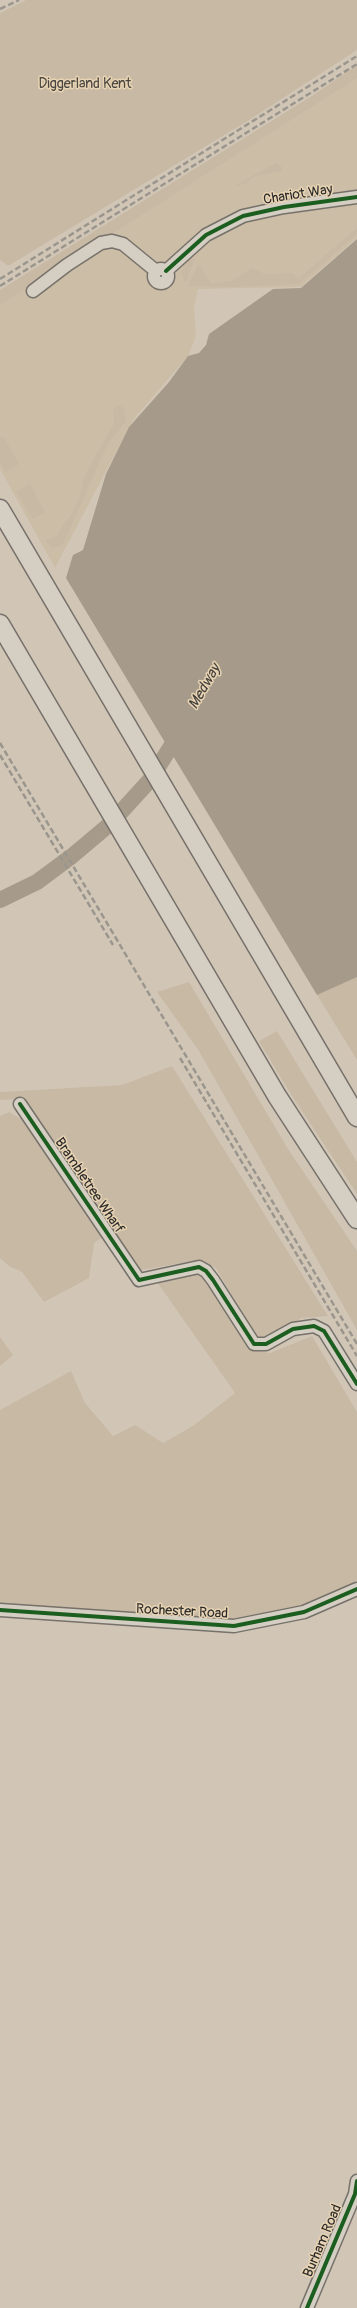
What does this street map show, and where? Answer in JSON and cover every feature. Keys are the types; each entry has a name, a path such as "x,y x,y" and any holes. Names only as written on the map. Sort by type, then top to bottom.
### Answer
{"highway":[{"path":"0,509 357,1117"},
{"path":"0,624 280,1103 357,1219"}],"street":[{"name":"Chariot Way","path":"33,291 67,265 101,243 118,241 161,271 206,235 243,216 284,207 357,197"},
{"name":"Brambletree Wharf","path":"20,1104 139,1280 198,1267 206,1271 213,1280 254,1344 266,1344 293,1329 314,1326 324,1331 357,1384"},
{"name":"Rochester Road","path":"0,1610 234,1626 304,1612 357,1589"},
{"name":"Burham Road","path":"307,2308 355,2194 357,2181"}],"shaded area":[{"path":"357,71 357,238 301,287 198,289 194,308 196,336 188,356 133,420 55,568 0,469 0,296"}],"green space":[{"name":"Diggerland Kent","path":"26,0 357,0 357,50 249,120 8,266 0,260 0,13"},
{"path":"357,65 357,78 0,305 0,290 315,94"},
{"path":"276,163 282,167 281,171 256,176 247,181 248,183 234,186"},
{"path":"357,228 357,234 299,284 231,287 188,286 198,264 212,284 233,280 252,268 264,274 293,273 298,279"},
{"path":"189,258 195,259 185,283 182,272 185,260"},
{"path":"120,405 125,410 126,421 107,445 65,540 60,546 52,548 44,540 57,535 72,513 80,496 84,477 114,423 113,410"},
{"path":"3,436 19,464 5,473 0,462 0,438"},
{"path":"30,484 45,512 33,519 16,492"},
{"path":"357,976 357,1060 317,995"},
{"path":"189,982 288,1149 357,1251 357,1330 199,1051 157,992"},
{"path":"277,1031 357,1162 357,1194 290,1093 259,1041"},
{"path":"172,1066 328,1316 302,1318 268,1337 256,1337 216,1268 199,1260 141,1270 22,1099 0,1100 0,1092 122,1085"},
{"path":"9,1112 26,1122 106,1235 94,1243 89,1278 44,1302 22,1272 9,1266 0,1258 0,1116"},
{"path":"195,1270 202,1275 252,1350 270,1353 312,1336 357,1412 357,1581 338,1591 285,1611 237,1619 152,1617 0,1605 0,1410 71,1371 85,1403 113,1436 135,1425 163,1443 193,1426 235,1393 157,1282"},
{"path":"0,1337 13,1355 0,1366"}],"water":[{"path":"357,239 357,977 317,995 66,578 73,555 83,550 106,474 129,427 169,382 188,356 199,353 206,345 209,334 273,289 301,288"}],"waterway":[{"name":"Medway","path":"0,900 37,882 72,856 110,824 150,780 180,732"}],"railway":[{"path":"0,9 19,0"},
{"path":"0,279 357,56"},
{"path":"0,286 357,64"},
{"path":"0,743 357,1344"},
{"path":"0,755 113,945"},
{"path":"180,1058 357,1356"}],"cycle path":[{"path":"166,271 206,235 243,216 284,207 357,197"},
{"path":"20,1104 139,1280 199,1267 206,1271 213,1280 254,1344 266,1344 293,1329 314,1326 324,1331 357,1384"},
{"path":"0,1610 234,1626 304,1612 357,1589"},
{"path":"307,2308 355,2194 357,2181"}]}
